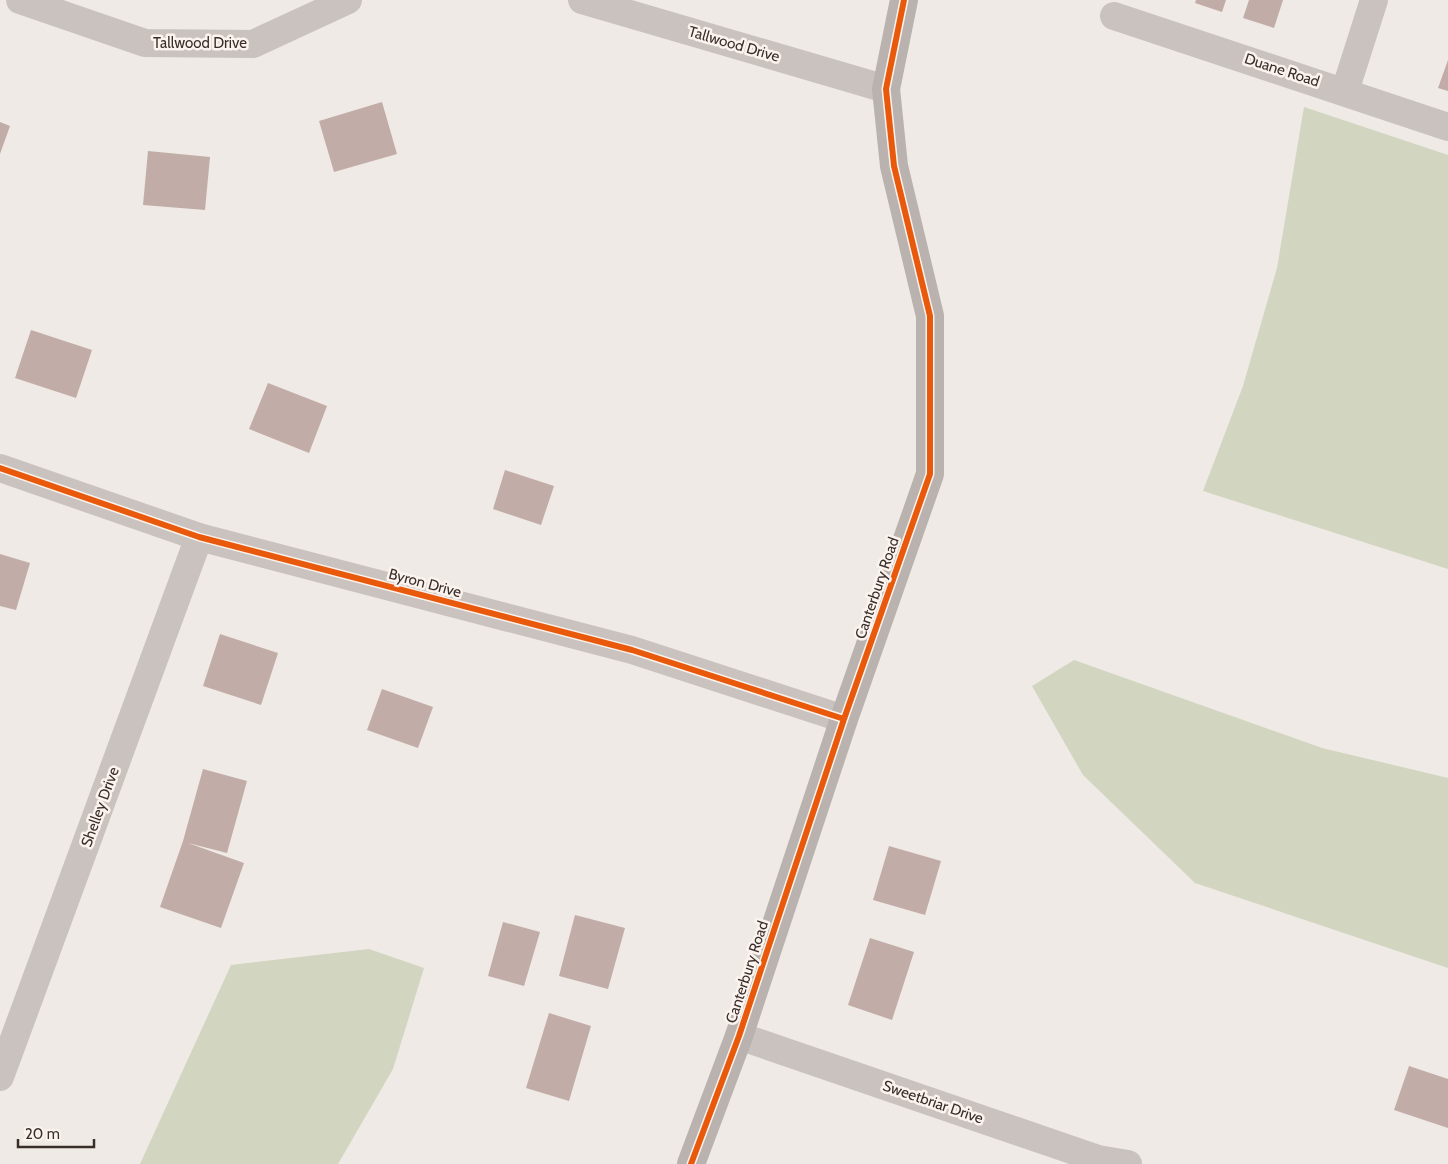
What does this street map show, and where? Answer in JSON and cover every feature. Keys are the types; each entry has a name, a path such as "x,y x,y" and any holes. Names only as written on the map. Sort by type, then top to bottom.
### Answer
{"street":[{"name":"Tallwood Drive","path":"20,0 145,43 253,44 348,0"},
{"name":"Tallwood Drive","path":"582,0 886,88"},
{"name":"Canterbury Road","path":"691,1164 739,1036 844,719 930,474 930,316 894,166 886,88 904,0"},
{"path":"1346,91 1374,0"},
{"name":"Duane Road","path":"1114,16 1346,91 1448,127"},
{"name":"Byron Drive","path":"0,468 199,537 632,650 844,719"},
{"name":"Shelley Drive","path":"0,1077 199,537"},
{"name":"Sweetbriar Drive","path":"739,1036 1098,1158 1128,1164"}],"green space":[{"path":"1304,107 1448,155 1448,569 1203,491 1243,386 1277,268"},
{"path":"1074,660 1322,748 1448,778 1448,968 1195,883 1083,775 1032,686"},
{"path":"369,949 424,968 393,1069 338,1164 140,1164 231,965"}],"building":[{"path":"1196,0 1226,0 1222,12 1195,3"},
{"path":"1249,0 1283,0 1274,28 1243,18"},
{"path":"1448,60 1448,91 1438,88"},
{"path":"382,102 397,154 334,172 319,121"},
{"path":"0,122 10,126 0,154"},
{"path":"148,151 210,157 205,210 143,205"},
{"path":"31,330 92,350 76,398 15,378"},
{"path":"268,383 327,406 309,453 249,429"},
{"path":"505,470 554,486 541,525 493,509"},
{"path":"0,554 30,563 16,610 0,606"},
{"path":"220,634 278,653 261,705 203,686"},
{"path":"382,689 433,707 418,748 367,730"},
{"path":"203,769 247,781 227,853 188,843 244,863 221,928 160,907 183,841"},
{"path":"889,846 941,861 925,915 873,900"},
{"path":"575,915 625,928 608,989 559,976"},
{"path":"503,922 540,932 524,986 488,976"},
{"path":"870,938 914,952 892,1020 848,1005"},
{"path":"549,1013 591,1026 569,1101 526,1088"},
{"path":"1409,1066 1448,1079 1448,1128 1394,1110"}],"cycle path":[{"path":"691,1164 739,1036 844,719 930,474 930,316 894,166 886,89 904,0"},
{"path":"0,468 199,537 632,650 844,719"}]}
